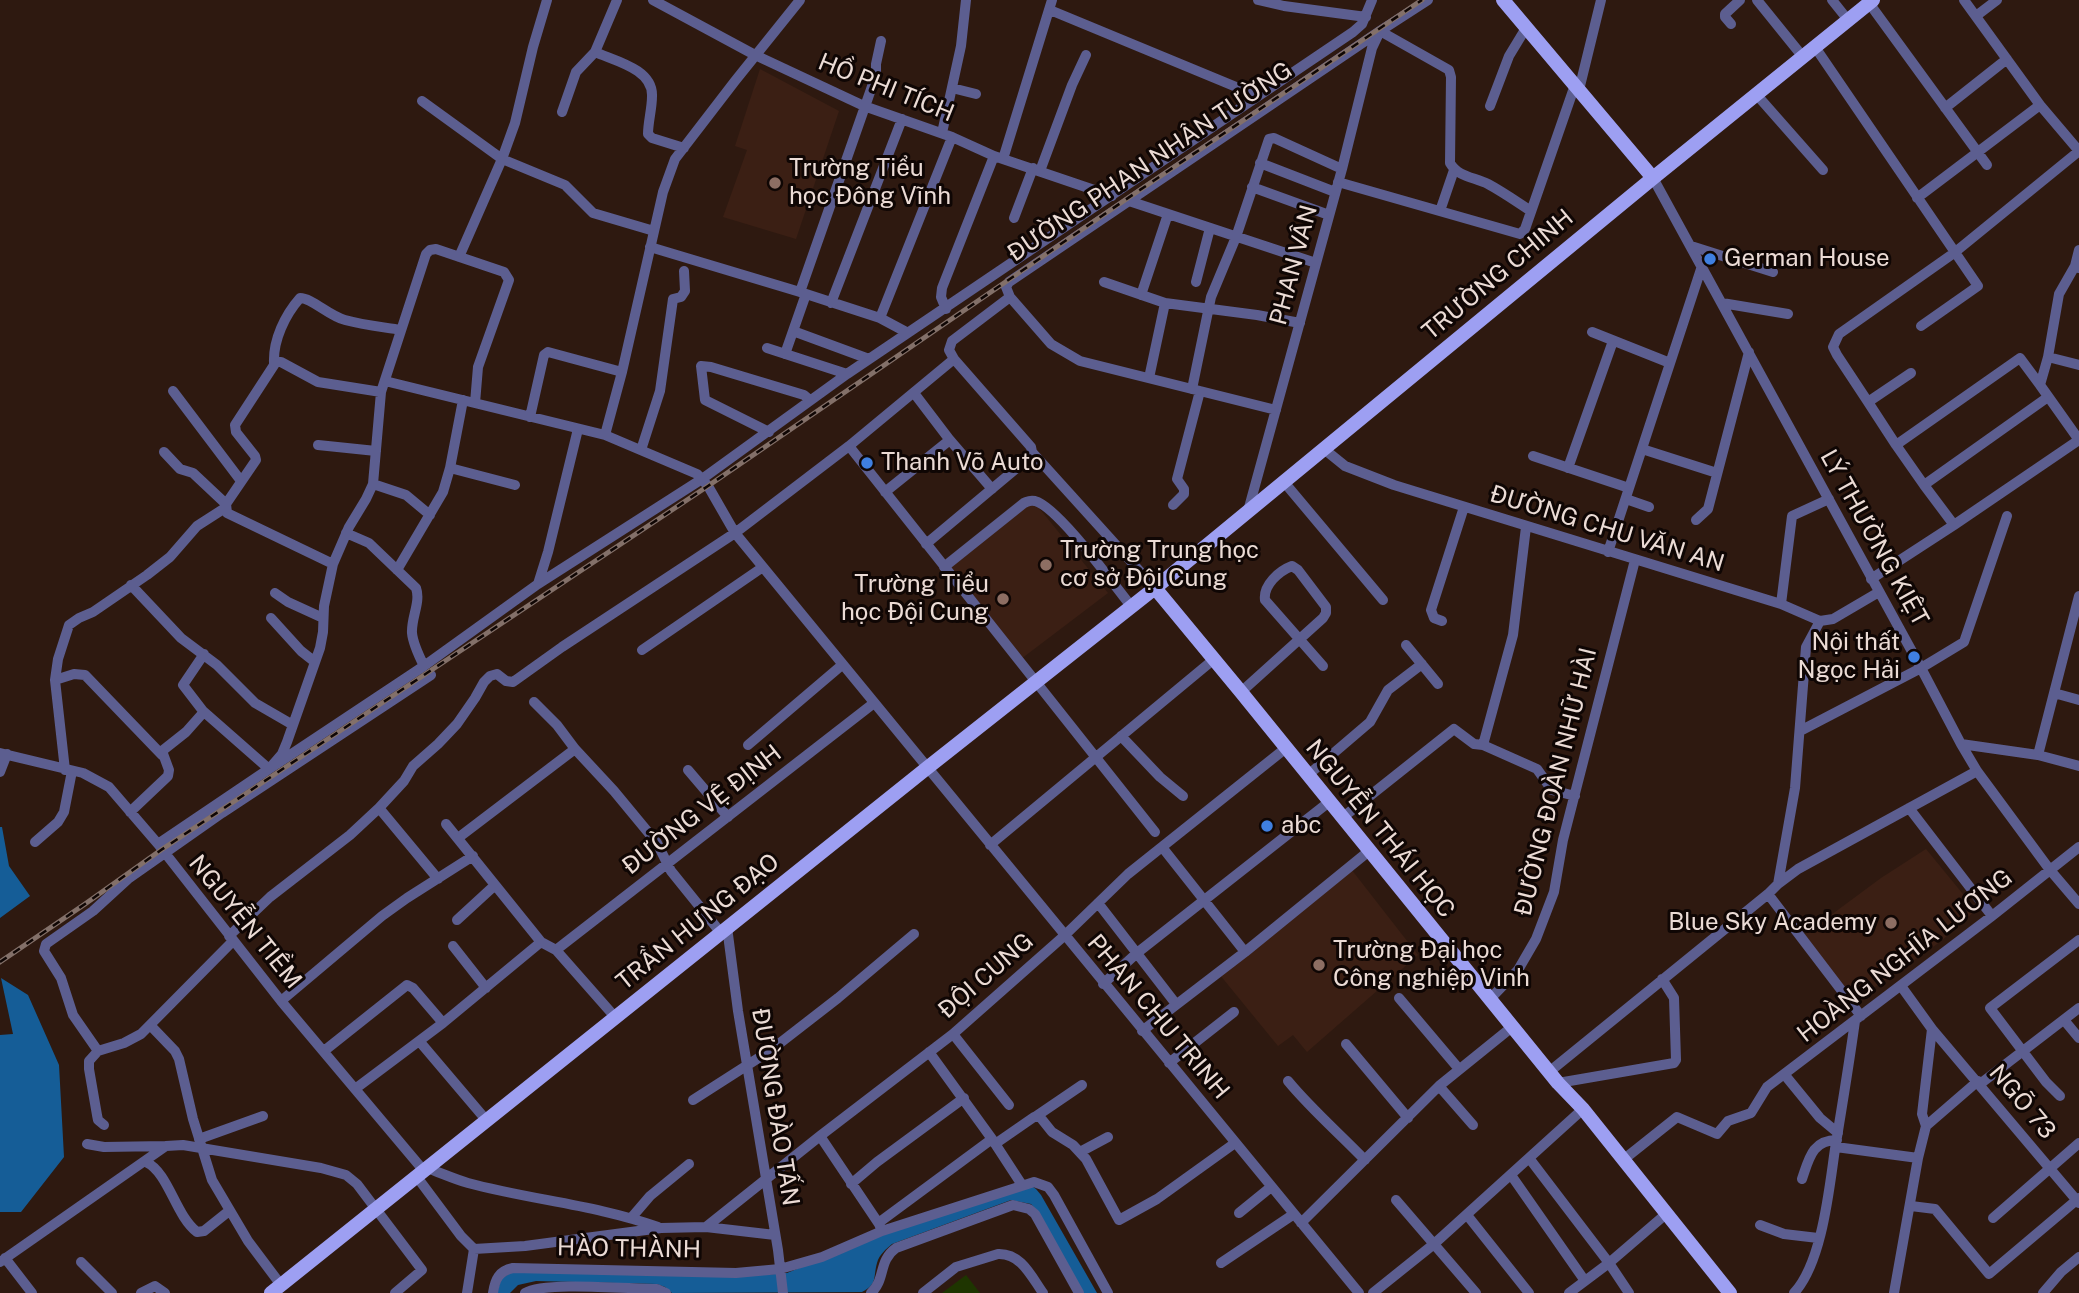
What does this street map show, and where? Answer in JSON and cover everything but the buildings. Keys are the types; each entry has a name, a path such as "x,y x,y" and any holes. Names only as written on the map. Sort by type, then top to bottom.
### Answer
{"main road":[{"path":"1503,0 1653,178"},
{"name":"TRƯỜNG CHINH","path":"1155,588 1871,2"},
{"name":"TRẦN HƯNG ĐẠO","path":"276,1289 1155,588"},
{"name":"NGUYỄN THÁI HỌC","path":"1155,588 1553,1078 1583,1109 1730,1293"}],"street":[{"path":"459,257 516,123 547,0"},
{"path":"562,112 576,72 595,52 617,0"},
{"name":"HỒ PHI TÍCH","path":"653,0 755,55 864,106 1112,196"},
{"path":"605,435 663,192 676,159 800,0"},
{"path":"880,318 947,135 966,0"},
{"path":"1258,0 1366,17"},
{"path":"98,1051 73,1015 61,978 44,948 93,911 161,849 269,769 424,666 538,584 705,483 847,374 1353,32 1362,24 1372,0"},
{"name":"ĐƯỜNG PHAN NHÂN TƯỜNG","path":"379,808 417,762 449,733 490,676 497,674 506,681 513,682 735,533 849,446 954,359 950,350 952,341 1010,297 1006,287 1009,282 1428,0"},
{"path":"1260,163 1337,187 1440,211 1520,234 1525,229 1577,87 1601,0"},
{"path":"1731,24 1725,14 1740,0"},
{"path":"1757,0 1803,57"},
{"path":"1832,0 1848,20"},
{"path":"1954,525 1896,444 1833,347 1839,334 1954,253 2078,148 2040,105 1964,0"},
{"path":"1976,16 1997,0"},
{"path":"1871,2 1987,165"},
{"path":"946,309 941,298 942,288 999,157 1051,5 1258,96"},
{"path":"1490,106 1509,56 1526,28"},
{"path":"1380,31 1449,70 1450,163 1454,170 1487,184 1531,211"},
{"name":"PHAN VÂN","path":"1248,511 1342,169 1372,48 1380,31"},
{"path":"785,354 876,75 881,41"},
{"path":"1815,47 1978,286 1921,327"},
{"path":"595,52 643,74 652,86 648,134 652,138 684,148"},
{"path":"1014,218 1086,55"},
{"path":"1945,108 2007,59"},
{"path":"952,88 976,94"},
{"path":"1756,94 1823,170"},
{"path":"422,101 502,159 565,185 593,213 654,231"},
{"path":"1917,198 2040,105"},
{"path":"831,303 902,119"},
{"path":"1173,505 1184,494 1184,489 1177,479 1196,390 1211,298 1236,237 1267,141 1271,138 1342,169"},
{"path":"1440,211 1454,170"},
{"name":"LÝ THƯỜNG KIỆT","path":"1653,178 1961,744 1977,771 2050,870 2079,904"},
{"path":"1252,187 1329,215"},
{"path":"1129,201 1316,263"},
{"path":"1140,295 1168,214"},
{"path":"1196,282 1210,228"},
{"path":"1691,246 1773,272"},
{"path":"650,247 880,318 908,333"},
{"path":"269,769 282,754 315,662 323,632 333,564 346,533 373,484 383,386 428,251 436,249 504,272 509,280 478,367 475,403"},
{"path":"2040,385 2048,357 2059,294 2077,267 2079,250"},
{"path":"1608,552 1702,266"},
{"path":"641,450 660,391 673,299 681,297 685,291 684,271"},
{"path":"1104,282 1165,303 1300,323"},
{"path":"1010,297 1051,344 1080,361 1276,410"},
{"path":"34,842 58,822 64,812 68,770 55,680 58,659 69,625 93,612 161,564 197,526 225,506 255,464 256,458 236,432 235,425 274,363 274,344 300,298 306,298 328,314 346,320 401,331"},
{"path":"1149,378 1165,303"},
{"path":"1722,303 1788,314"},
{"path":"793,331 869,359"},
{"path":"1592,332 1670,363"},
{"path":"1568,468 1613,341"},
{"path":"767,348 847,374"},
{"path":"530,417 544,355 548,352 622,372"},
{"path":"1696,520 1708,509 1749,352"},
{"path":"2048,357 2079,365"},
{"path":"1871,579 2079,440 2020,358 1896,444"},
{"path":"954,359 1031,447 1032,452 1155,588"},
{"path":"274,363 281,362 318,382 383,386 463,400 605,435 697,474 705,483"},
{"path":"769,432 706,402 701,366 804,395 810,400"},
{"path":"1868,402 1911,373"},
{"path":"173,391 241,481"},
{"path":"914,393 992,489"},
{"path":"1924,485 2048,397"},
{"path":"397,570 443,492 463,400"},
{"path":"538,584 578,429"},
{"path":"885,492 949,439"},
{"path":"318,445 376,451"},
{"path":"849,446 1155,832"},
{"name":"ĐƯỜNG CHU VĂN AN","path":"1324,449 1345,466 1394,485 1781,604 1820,621"},
{"path":"1642,449 1717,473"},
{"path":"163,452 180,469 193,473 225,506 229,514 333,564"},
{"path":"926,544 1030,457 1032,452"},
{"path":"1532,456 1629,488"},
{"path":"450,468 515,485"},
{"path":"1284,482 1383,600"},
{"name":"PHAN CHU TRINH","path":"705,483 735,533 1359,1293"},
{"path":"373,484 406,495 430,515"},
{"path":"1626,499 1649,507"},
{"path":"1781,604 1792,516 1829,499"},
{"path":"944,567 1024,503 1029,500 1036,501 1055,515 1076,537 1132,606"},
{"path":"1442,621 1434,618 1431,610 1464,507"},
{"path":"1800,731 1961,645 1967,638 2007,516"},
{"path":"1483,746 1513,635 1526,527"},
{"path":"346,533 369,543 418,592 412,633 424,666"},
{"name":"ĐƯỜNG ĐOÀN NHỮ HÀI","path":"1490,999 1518,970 1536,939 1558,879 1563,840 1635,561"},
{"path":"1241,692 1300,639 1323,618 1327,610 1298,570 1292,566 1273,580 1264,593 1265,600 1300,639 1323,666"},
{"path":"642,650 763,567"},
{"path":"131,584 181,638 204,654 255,703 293,726"},
{"path":"1778,884 1795,788 1806,648 1820,621 1833,619 1879,592"},
{"path":"275,593 323,618"},
{"path":"2038,755 2076,620 2079,596"},
{"path":"271,618 301,651 315,662"},
{"path":"1406,645 1438,684"},
{"path":"204,654 183,683 188,693 203,711 269,769"},
{"path":"990,845 1213,660"},
{"path":"1308,775 1370,722 1388,690 1422,664"},
{"path":"748,745 842,665"},
{"path":"55,680 74,674 85,674 162,755 169,770 168,776 130,812"},
{"path":"161,849 222,813 431,675"},
{"path":"2054,693 2079,700"},
{"path":"534,702 605,780 657,843 671,871 724,930"},
{"name":"ĐƯỜNG VỆ ĐỊNH","path":"556,950 874,703"},
{"path":"162,755 164,748 197,721 203,711"},
{"path":"1342,818 1452,730 1474,744 1537,769 1552,790 1575,796"},
{"path":"1121,736 1155,772 1183,796"},
{"path":"1961,744 2038,755 2079,766"},
{"name":"ĐỘI CUNG","path":"706,1227 953,1034 1064,936 1128,874 1286,748"},
{"path":"458,838 575,749"},
{"path":"0,772 3,754"},
{"name":"NGUYỄN TIỀM","path":"3,754 83,773 114,792 281,1001 423,1172 446,1217 474,1249"},
{"path":"688,770 728,817"},
{"path":"1553,1078 1662,979 1798,869 1977,771"},
{"path":"1103,984 1137,953 1329,802"},
{"path":"104,1125 98,1120 89,1061 98,1051 124,1044 141,1034 270,897 350,835 379,808 438,879"},
{"path":"1909,808 1992,916"},
{"path":"446,824 541,942 556,950 615,1017"},
{"path":"1161,847 1245,952"},
{"name":"HOÀNG NGHĨA LƯƠNG","path":"1623,1160 1677,1117 1717,1134 1728,1121 1751,1113 1767,1087 2079,847"},
{"path":"1142,1031 1369,851"},
{"path":"281,1001 382,916 472,856"},
{"path":"457,920 495,887"},
{"path":"1768,894 1858,1019 1827,1202 1804,1282 1794,1293"},
{"path":"1098,904 1176,1004"},
{"name":"ĐƯỜNG ĐÀO TẤN","path":"724,930 783,1293"},
{"path":"693,1100 801,1027 914,934"},
{"path":"2060,1096 2046,1082 1990,1008 2079,940"},
{"path":"355,1089 420,1042 541,942"},
{"path":"453,946 486,988"},
{"path":"1553,1078 1674,1063 1674,998 1662,979"},
{"path":"324,1051 407,985 413,988 443,1023"},
{"name":"NGÕ 73","path":"1901,986 1932,1029 2078,1200"},
{"path":"1399,998 1459,1069"},
{"path":"1926,1126 2079,1008"},
{"path":"1169,1063 1234,1012"},
{"path":"2064,1020 2079,1038"},
{"path":"150,1025 175,1051 179,1059 212,1180 276,1289"},
{"path":"1221,1263 1297,1219 1379,1148 1439,1086 1512,1027"},
{"path":"1894,1293 1926,1126 1922,1114 1932,1029"},
{"path":"953,1034 1009,1105"},
{"path":"420,1042 487,1121"},
{"path":"1346,1044 1408,1118"},
{"path":"929,1052 964,1098 1021,1185"},
{"path":"1784,1074 1837,1140"},
{"path":"1288,1081 1365,1160"},
{"path":"881,1227 993,1141 1083,1085"},
{"path":"1439,1086 1473,1125"},
{"path":"851,1184 964,1098"},
{"path":"1373,1293 1434,1244 1583,1109"},
{"path":"200,1143 262,1116"},
{"path":"1035,1117 1041,1118 1052,1132 1080,1152 1119,1220 1152,1203 1235,1143"},
{"path":"820,1136 881,1227"},
{"path":"1080,1152 1108,1137"},
{"path":"1802,1179 1818,1144 1827,1140 1918,1158"},
{"path":"87,1144 114,1147 200,1143 346,1175 357,1184 422,1270 395,1293"},
{"path":"1993,1218 2079,1143"},
{"path":"32,1293 3,1260 166,1146"},
{"path":"1529,1158 1629,1293"},
{"path":"146,1162 157,1168 174,1202 197,1232 204,1231 229,1211"},
{"path":"632,1217 650,1196 689,1164"},
{"path":"423,1172 632,1217 661,1228"},
{"path":"1511,1175 1586,1281"},
{"path":"881,1227 1029,1182 1039,1182 1051,1190 1108,1293"},
{"path":"1239,1213 1271,1187"},
{"path":"1396,1200 1476,1293"},
{"path":"1911,1206 1935,1209 1989,1274 2078,1200"},
{"path":"871,1293 880,1282 885,1259 896,1248 1013,1206 1029,1209 1040,1221 1079,1293"},
{"path":"1569,1293 1666,1214"},
{"path":"1466,1215 1528,1293"},
{"path":"1760,1225 1784,1234 1818,1238"},
{"path":"467,1293 474,1249 525,1246 661,1228 706,1227 775,1235"},
{"name":"HÀO THÀNH","path":"493,1293 497,1277 506,1269 513,1268 736,1273 780,1271 821,1257 881,1227"},
{"path":"923,1293 956,1267 1005,1254 1022,1263 1042,1293"},
{"path":"2043,1293 2061,1272 2079,1257"},
{"path":"81,1262 112,1293"},
{"path":"141,1293 155,1286 164,1293"},
{"path":"525,1293 536,1288 556,1287 657,1289 666,1293"}],"shaded area":[{"name":"Trường Tiểu học Đông Vĩnh","path":"760,69 839,111 796,239 723,217 747,150 735,146"},
{"path":"1029,504 1039,508 1108,593 1021,659 949,568"},
{"name":"Blue Sky Academy","path":"1926,849 1976,910 1940,942 1855,1001 1804,935 1881,878"},
{"name":"Trường Đại học Công nghiệp Vinh","path":"1351,869 1418,955 1307,1052 1293,1035 1278,1046 1220,975"}],"green space":[{"path":"966,1275 980,1293 942,1293"}],"water":[{"path":"0,827 9,866 30,896 0,918"},
{"path":"1,978 28,995 59,1065 64,1157 21,1212 0,1212 0,1035 13,1034"},
{"path":"1030,1185 1041,1195 1097,1293 1083,1293 1031,1204 1011,1200 892,1244 878,1260 873,1283 862,1292 672,1293 657,1284 536,1281 518,1285 510,1293 497,1293 501,1279 515,1270 763,1275 787,1273 883,1234"}],"railway":[{"path":"0,962 161,850 708,486 1422,0"}],"place":[{"name":"Trường Tiểu học Đông Vĩnh","path":"775,183"},
{"name":"German House","path":"1710,259"},
{"name":"Thanh Võ Auto","path":"867,463"},
{"name":"Trường Trung học cơ sở Đội Cung","path":"1046,565"},
{"name":"Trường Tiểu học Đội Cung","path":"1003,599"},
{"name":"Nội thất Ngọc Hải","path":"1914,657"},
{"name":"abc","path":"1267,826"},
{"name":"Blue Sky Academy","path":"1891,923"},
{"name":"Trường Đại học Công nghiệp Vinh","path":"1319,965"}]}
